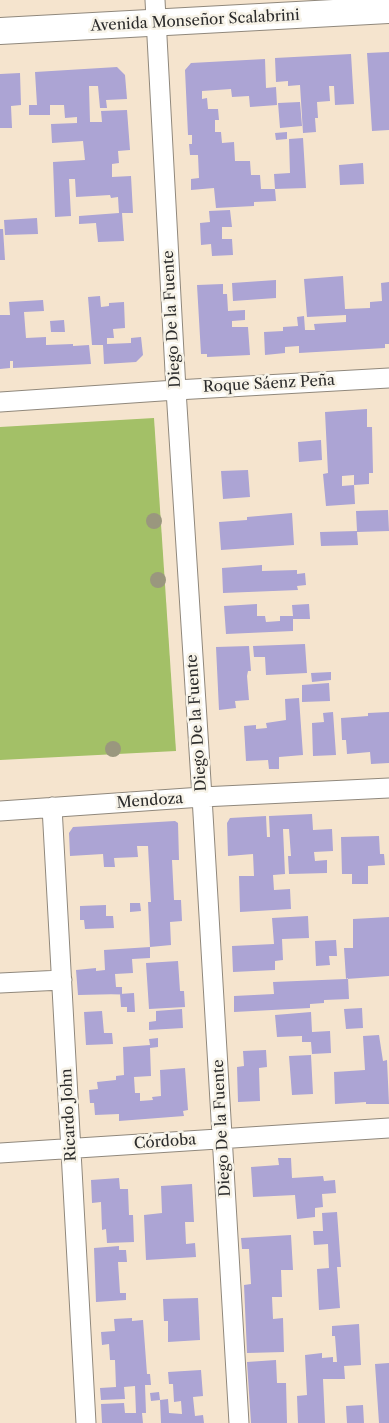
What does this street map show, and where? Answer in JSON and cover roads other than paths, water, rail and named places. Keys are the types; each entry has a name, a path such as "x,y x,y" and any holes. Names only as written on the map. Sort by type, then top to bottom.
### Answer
{"main road":[{"name":"Avenida Monseñor Scalabrini","path":"0,31 156,12 389,10"}],"street":[{"name":"Diego De la Fuente","path":"156,12 176,390 239,1423"},
{"name":"Roque Sáenz Peña","path":"0,402 389,378"},
{"name":"Mendoza","path":"0,810 202,797 389,788"},
{"name":"Ricardo John","path":"52,808 86,1423"},
{"path":"0,983 62,980"},
{"name":"Córdoba","path":"0,1153 389,1128"}]}
